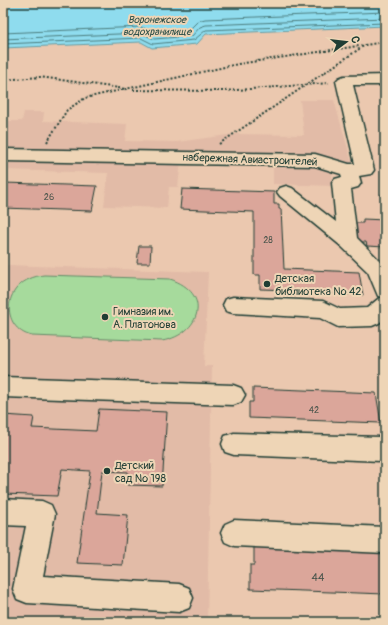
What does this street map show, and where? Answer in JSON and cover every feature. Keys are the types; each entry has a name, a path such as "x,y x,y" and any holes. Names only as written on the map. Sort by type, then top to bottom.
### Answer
{"street":[{"path":"348,241 341,183 352,183 349,170 364,170 344,81 385,80"},
{"name":"набережная Авиастроителей","path":"3,155 40,154 315,160 349,170"},
{"path":"286,192 348,241 376,268 385,289"},
{"path":"233,306 323,310 338,318 372,317 385,305"},
{"path":"3,387 233,395"},
{"path":"234,444 381,449"},
{"path":"3,512 42,514 28,589 179,598"},
{"path":"234,533 385,540"}],"path":[{"path":"40,154 67,110 85,98 128,90 238,64 385,42"},
{"path":"199,157 368,44"},
{"path":"3,80 40,77 128,90 224,91 344,81"}],"shaded area":[{"path":"300,100 334,100 352,163 331,163 333,186 273,184 273,163 181,160 178,187 169,187 167,208 104,206 108,173 3,170 3,121 22,121 24,112 44,112 43,121 127,124 125,141 177,142 235,134 304,135"},
{"name":"Детский сад № 198","path":"6,265 208,272 204,366 212,366 207,622 3,622 3,581 10,548 3,547 3,275"}],"green space":[{"path":"44,275 170,279 184,285 192,294 197,303 197,313 193,322 186,330 175,337 162,341 32,336 22,332 14,324 10,315 10,305 12,295 19,286 30,279"}],"water":[{"name":"Воронежское водохранилище","path":"3,3 385,3 385,26 206,34 197,44 152,48 141,42 3,48"}],"building":[{"path":"4,183 97,186 92,211 3,208"},
{"path":"182,189 274,192 274,204 279,204 279,209 281,209 284,269 359,272 363,295 260,289 260,275 254,275 254,212 180,209"},
{"path":"381,194 385,194 385,216"},
{"path":"363,219 385,220 385,247 367,246 366,242 357,242 354,223 363,223"},
{"path":"139,246 151,246 150,263 137,263"},
{"path":"253,388 376,393 381,423 249,418 249,402 253,402"},
{"path":"99,409 167,412 162,486 127,485 128,472 102,471 97,513 128,515 123,565 77,563 90,471 62,469 57,496 3,494 3,415 34,417 32,428 96,431"},
{"path":"254,546 385,552 385,594 250,589 250,565 254,565"}],"place":[{"name":"Детская библиотека № 42","path":"267,284"},
{"name":"Гимназия им. А. Платонова","path":"105,317"},
{"name":"Детский сад № 198","path":"107,471"}]}
